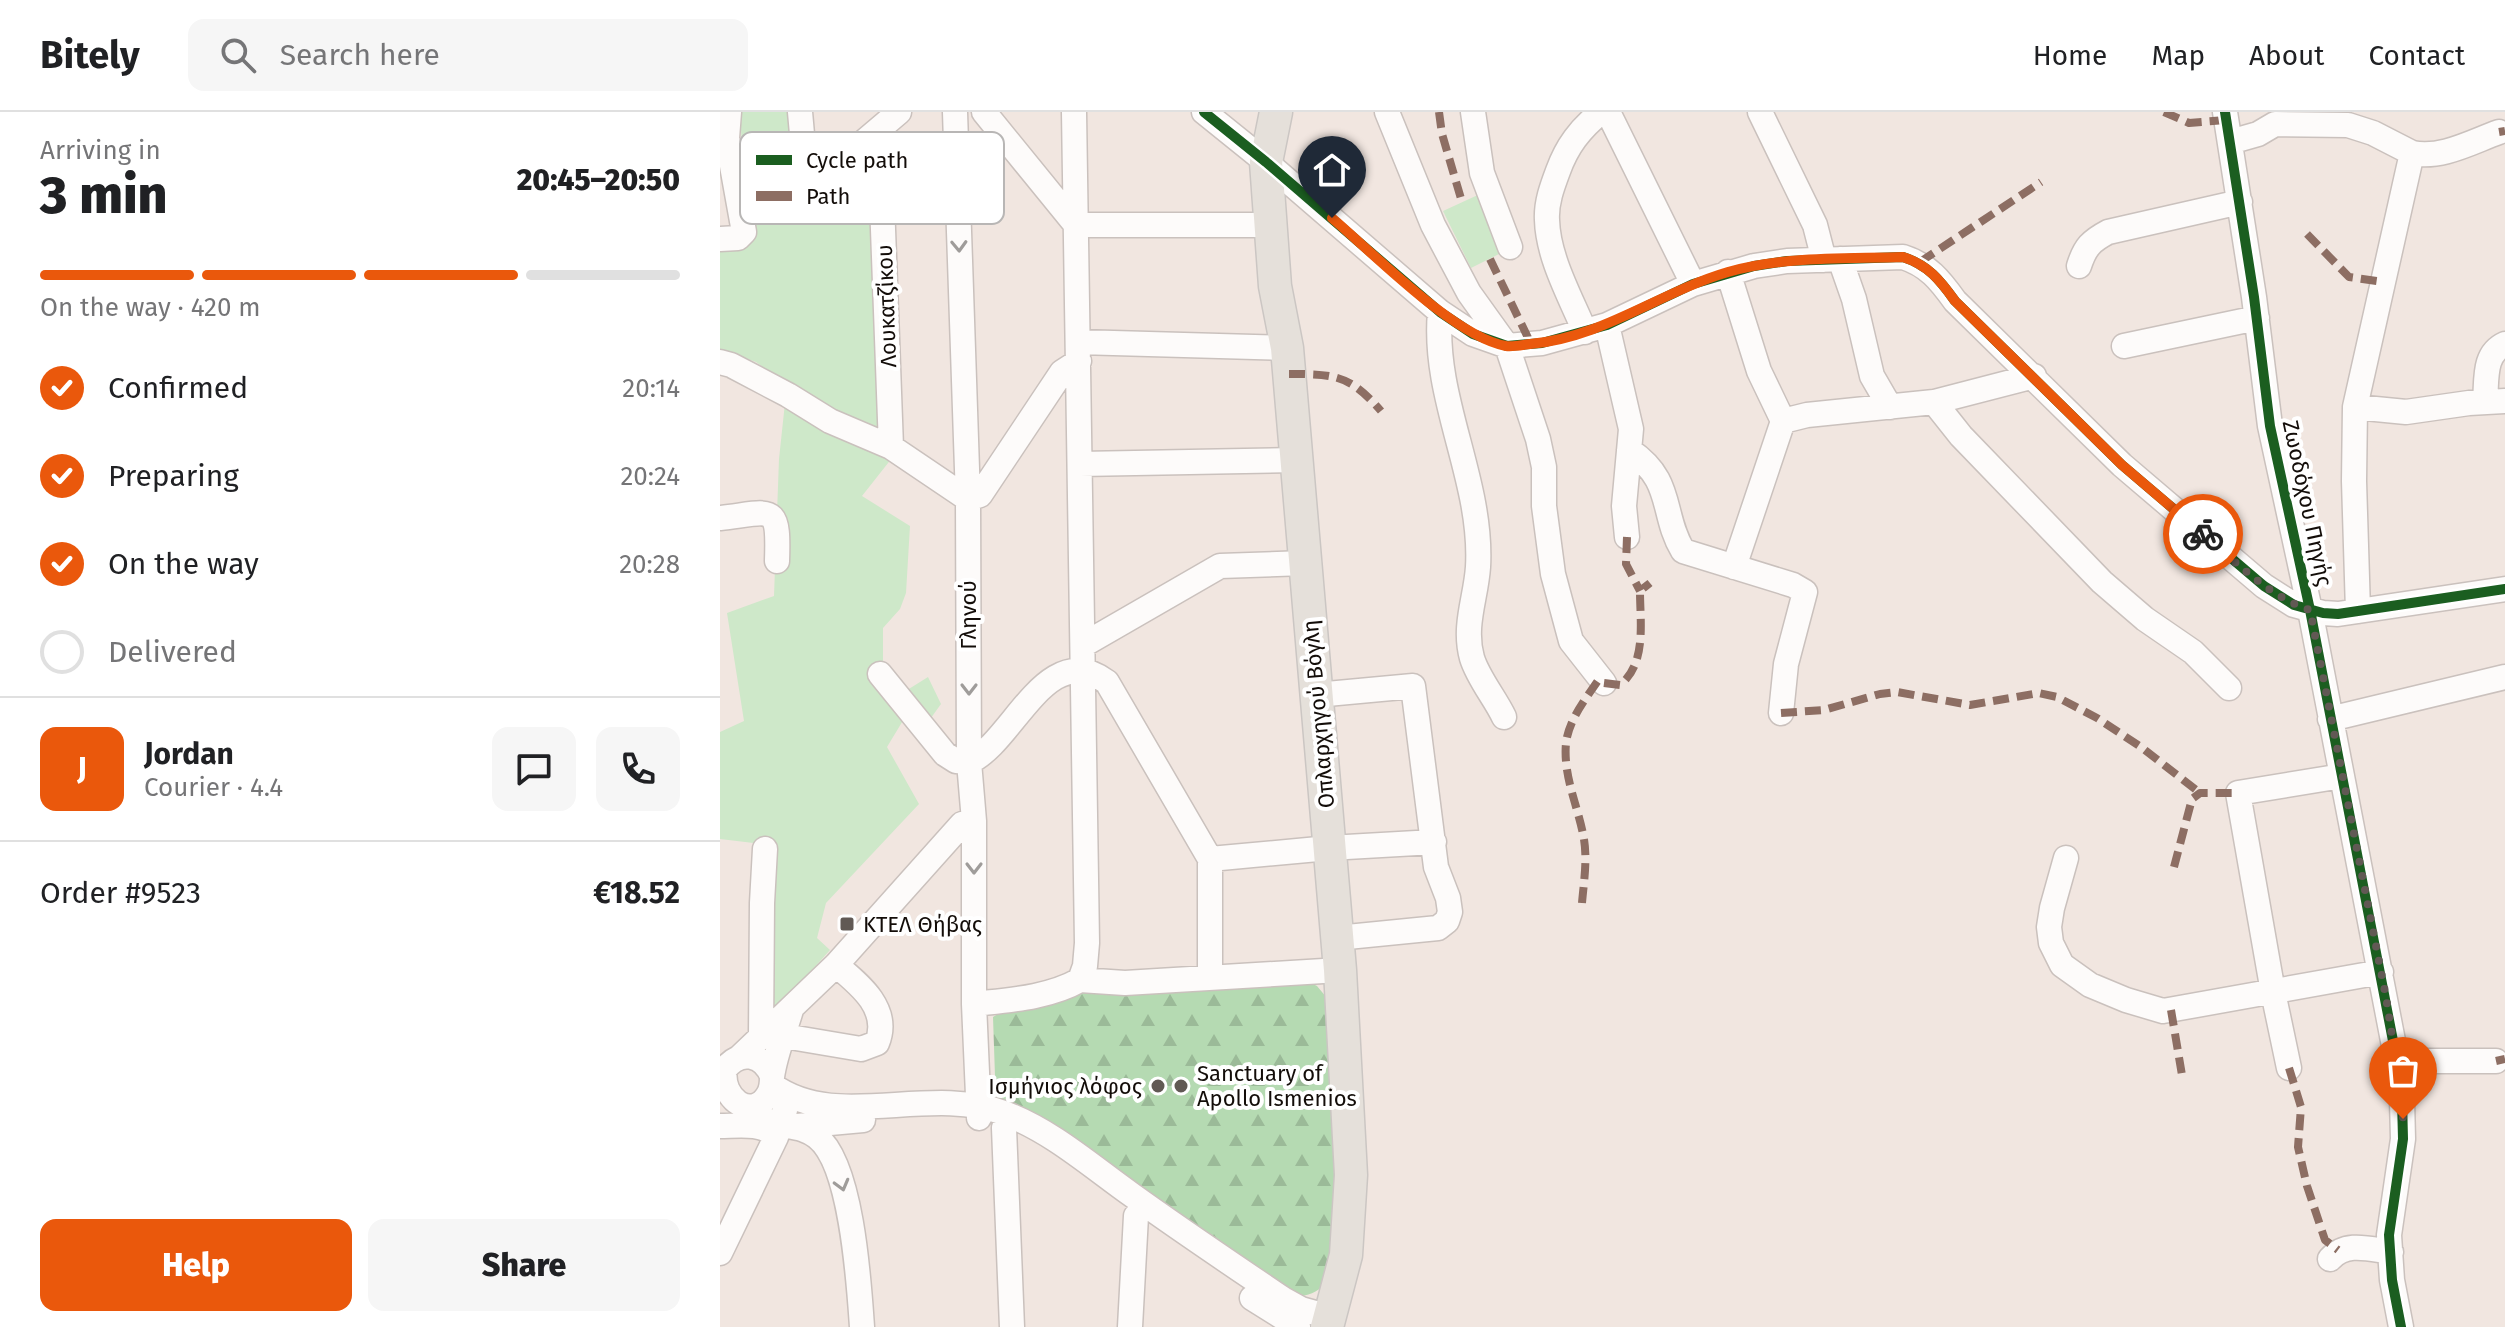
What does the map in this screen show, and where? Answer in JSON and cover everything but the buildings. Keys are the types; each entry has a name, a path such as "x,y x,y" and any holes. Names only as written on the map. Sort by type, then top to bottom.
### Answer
{"main road":[{"name":"Οπλαρχηγού Βόγλη","path":"1276,112 1266,162 1270,225 1275,286 1287,348 1338,954 1351,1175 1346,1255 1329,1322"}],"street":[{"path":"729,112 724,138 740,213"},
{"name":"Λουκατζίκου","path":"800,112 802,132"},
{"path":"875,132 899,112"},
{"name":"Γληνού","path":"955,112 956,132"},
{"path":"984,112 1000,132"},
{"path":"1074,112 1087,943 1080,980"},
{"path":"1204,112 1440,312 1473,334 1507,346 1542,343 1596,329 1693,284 1728,272 1754,266 1832,259 1903,257 1920,262 1938,277 1955,301 2122,465 2264,586 2294,605 2338,614 2505,589"},
{"path":"1387,112 1433,225 1469,293 1507,346 1538,439 1544,467 1544,506 1553,574 1571,641 1604,683"},
{"path":"1473,112 1482,173 1510,247"},
{"path":"1601,112 1569,145 1549,195 1547,221 1552,250 1596,329 1631,429 1624,506 1627,537"},
{"path":"1608,112 1693,284"},
{"path":"1760,112 1854,299 1872,376 1890,407"},
{"name":"Ζωοδόχου Πηγής","path":"2225,112 2257,318 2270,426 2310,610 2381,972 2402,1100 2403,1139 2389,1235 2401,1327"},
{"path":"2230,142 2258,134 2280,118 2348,125 2426,156 2441,154 2499,132"},
{"path":"1004,137 1076,225"},
{"path":"2358,611 2355,407 2412,153"},
{"path":"2079,266 2091,241 2108,232 2240,202"},
{"path":"720,239 738,238 744,232 742,224"},
{"name":"Λουκατζίκου","path":"883,224 891,447"},
{"name":"Γληνού","path":"959,224 968,499 969,762 974,821 974,1004 979,1111"},
{"path":"1076,225 1270,225"},
{"path":"1728,272 1759,371 1783,421 1734,567"},
{"path":"1440,312 1438,350 1441,373 1471,497 1476,538 1478,566 1468,637 1473,661 1504,717"},
{"path":"2124,346 2257,318"},
{"path":"2355,407 2406,412 2495,401 2489,356 2505,344"},
{"path":"1078,352 1287,348"},
{"path":"720,362 788,395 830,421 891,447 968,499 980,495 1078,352"},
{"path":"1783,421 1807,415 1934,402 2034,376"},
{"path":"1934,402 1961,436 2102,582 2145,619 2193,652 2229,688"},
{"path":"1629,450 1647,462 1656,476 1683,551 1805,592 1786,664 1781,713"},
{"path":"1080,464 1296,460"},
{"path":"720,518 771,515 777,522 777,561"},
{"path":"1083,645 1220,566 1305,563"},
{"path":"880,674 945,754 956,761 969,762 988,750 1041,688 1054,678 1084,671 1095,673 1107,682 1210,859 1210,977"},
{"path":"2330,719 2505,677"},
{"path":"974,1004 1029,997 1068,987 1080,980 1125,983 1210,977 1338,954 1438,928 1447,921 1450,912 1448,898 1436,867 1413,686 1316,695"},
{"path":"2289,1068 2238,793 2342,776"},
{"path":"857,1326 851,1221 839,1174 826,1146 785,1129 731,1099 723,1085 727,1067 773,1036 791,1010 836,965 962,824 974,821"},
{"path":"1210,859 1434,842"},
{"path":"745,1106 763,1101 776,1085 762,903 765,849"},
{"path":"2066,858 2049,927 2051,943 2062,965 2090,985 2163,1011 2381,972"},
{"path":"773,1036 861,1049 877,1043 881,1020 874,1002 836,965"},
{"path":"720,1253 785,1129 785,1107 768,1067 761,1059 751,1056 727,1067"},
{"path":"2396,1061 2496,1061"},
{"path":"776,1085 808,1103 843,1107 947,1101 1021,1120 1043,1133 1130,1206 1298,1327"},
{"path":"720,1126 785,1129 979,1111 1283,1299 1329,1322"},
{"path":"1004,1128 1012,1327"},
{"path":"1130,1206 1130,1327"},
{"path":"2330,1259 2338,1250 2350,1247 2391,1252"}],"green space":[{"path":"740,112 811,112 814,132 741,132"},
{"path":"1480,194 1507,250 1471,268 1443,211"},
{"path":"746,224 877,224 892,458 862,496 910,526 906,593 900,609 883,628 883,663 904,692 928,677 941,704 923,729 910,709 887,747 919,804 826,903 817,938 830,950 787,998 766,1014 771,845 720,839 720,732 744,721 727,613 774,596 779,459 787,384 756,362 720,349 720,241 747,240"},
{"path":"1301,978 1317,986 1327,998 1338,1147 1338,1230 1333,1262 1324,1284 1312,1293 1297,1297 996,1106 993,1017 1006,1009 1080,991"}],"marked path":[{"path":"1439,112 1442,134 1462,202"},
{"path":"2164,112 2189,123 2226,120"},
{"path":"2499,132 2505,131"},
{"path":"1920,262 2041,182"},
{"path":"2307,234 2349,277 2384,282"},
{"path":"1490,259 1531,344"},
{"path":"1289,374 1341,379 1360,390 1381,411"},
{"path":"1627,537 1626,564 1640,591"},
{"path":"1604,683 1620,685 1635,666 1641,629 1640,591 1650,583"},
{"path":"1582,903 1584,843 1568,778 1566,743 1575,716 1601,676"},
{"path":"1781,713 1824,710 1897,692 1970,705 2039,693 2057,697 2097,718 2141,747 2200,793"},
{"path":"2174,867 2192,799 2200,793 2238,793"},
{"path":"2171,1010 2183,1081"},
{"path":"2496,1061 2505,1059"},
{"path":"2289,1068 2301,1107 2298,1147 2307,1186 2325,1240 2338,1250"}],"cycle path":[{"path":"1204,112 1440,312 1473,334 1507,346 1542,343 1607,325 1693,284 1754,266 1787,261 1903,257 1933,274 1955,301 2122,465 2264,586 2294,605 2338,614 2505,589"},
{"path":"2225,112 2254,297 2270,426 2310,610 2402,1100 2403,1139 2389,1235 2392,1280 2401,1327"}],"way so far":[{"path":"2203,534 2264,586 2294,605 2310,610 2386,997 2403,1119"}],"place":[{"name":"ΚΤΕΛ Θήβας","path":"847,924"},
{"name":"Ισμήνιος λόφος","path":"1158,1086"},
{"name":"Sanctuary of Apollo Ismenios","path":"1181,1086"}],"route":[{"path":"1332,218 1440,312 1473,334 1507,346 1542,343 1607,325 1693,284 1754,266 1787,261 1903,257 1920,262 1938,277 1955,301 2122,465 2203,534"}]}
